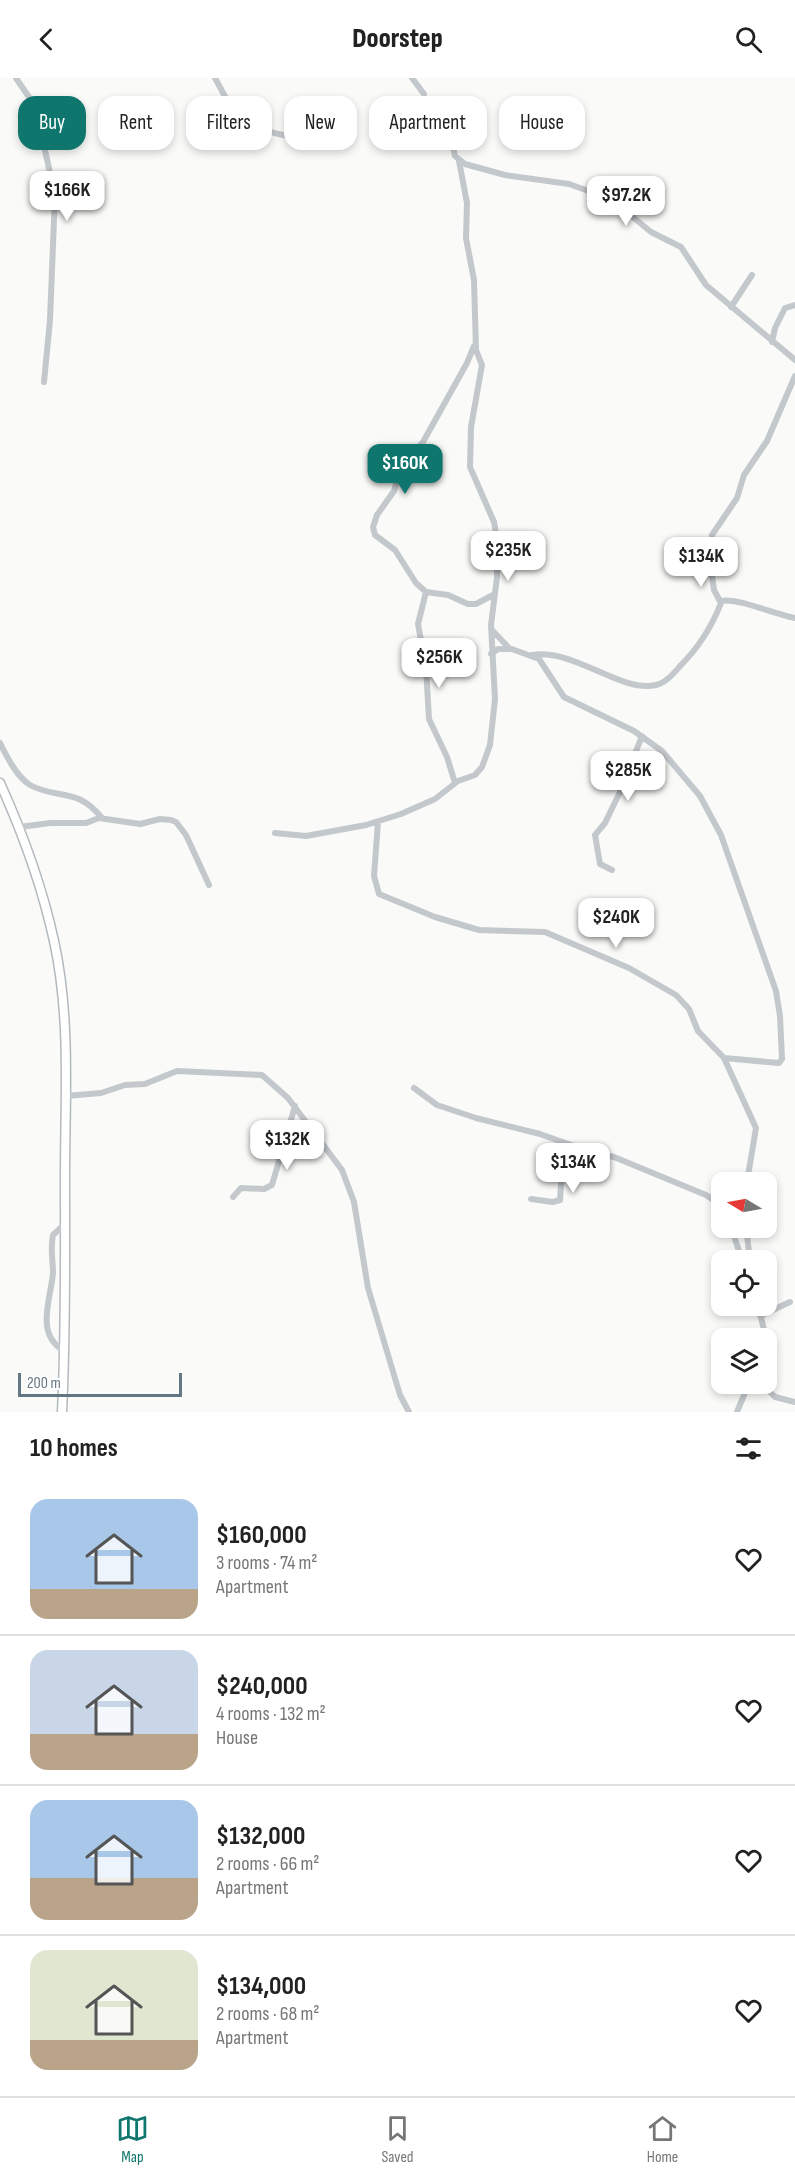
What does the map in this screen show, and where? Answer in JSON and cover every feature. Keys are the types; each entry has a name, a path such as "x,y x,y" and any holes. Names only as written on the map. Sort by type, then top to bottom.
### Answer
{"main road":[{"path":"0,783 20,827 42,891 56,953 63,1014 66,1096 66,1265 62,1412"}],"street":[{"path":"16,78 35,106 55,195 50,320 44,382"},
{"path":"215,78 234,110 248,124 284,134"},
{"path":"412,78 424,94"},
{"path":"275,833 306,836 378,822 435,800 455,783 478,772 490,746 495,699 491,629 497,577 495,528 472,474 469,459 471,427 482,367 476,341 474,279 466,238 468,203 455,150"},
{"path":"459,160 505,175 569,184 611,199 651,232 681,247 706,285 795,360"},
{"path":"731,307 752,275"},
{"path":"772,342 773,332 785,308 795,305"},
{"path":"476,341 467,363 423,442 400,470 391,498 373,522 375,535 395,550 416,583 426,592 448,595 468,604 483,601 494,595"},
{"path":"721,601 713,588 710,556 712,535 737,498 744,475 767,441 795,376"},
{"path":"426,592 418,624 426,667 429,719 447,757 455,783"},
{"path":"721,601 735,602 769,613 795,618"},
{"path":"530,655 556,656 598,669 622,681 656,685 671,676 698,647 721,601"},
{"path":"491,629 510,649"},
{"path":"491,654 498,649 510,649 539,659 564,697 642,736 675,764 688,784 706,803 721,835 776,991 780,1016 781,1061 775,1064 724,1058"},
{"path":"612,870 600,864 595,835 605,823 619,794 642,736"},
{"path":"0,743 28,784 74,796 93,808 102,818"},
{"path":"20,827 50,823 86,823 102,818 140,824 160,819 176,822 186,835 209,885"},
{"path":"378,822 374,876 379,894 435,917 479,930 545,932 629,968 666,988 686,1004 698,1030 724,1058 756,1128 749,1172"},
{"path":"66,1096 101,1093 125,1085 145,1084 172,1071 264,1075 295,1106 342,1170 354,1202 368,1288 400,1395 410,1412"},
{"path":"414,1088 431,1102 444,1107 614,1157 711,1198"},
{"path":"233,1197 241,1188 264,1189 272,1185 295,1106"},
{"path":"531,1199 553,1203 560,1200 562,1152 559,1141"},
{"path":"65,1351 51,1340 47,1326 53,1235 66,1222"},
{"path":"52,1259 66,1265"},
{"path":"777,1308 790,1302"},
{"path":"760,1316 763,1328"},
{"path":"737,1412 744,1394"},
{"path":"772,1394 775,1397 795,1402"}]}
